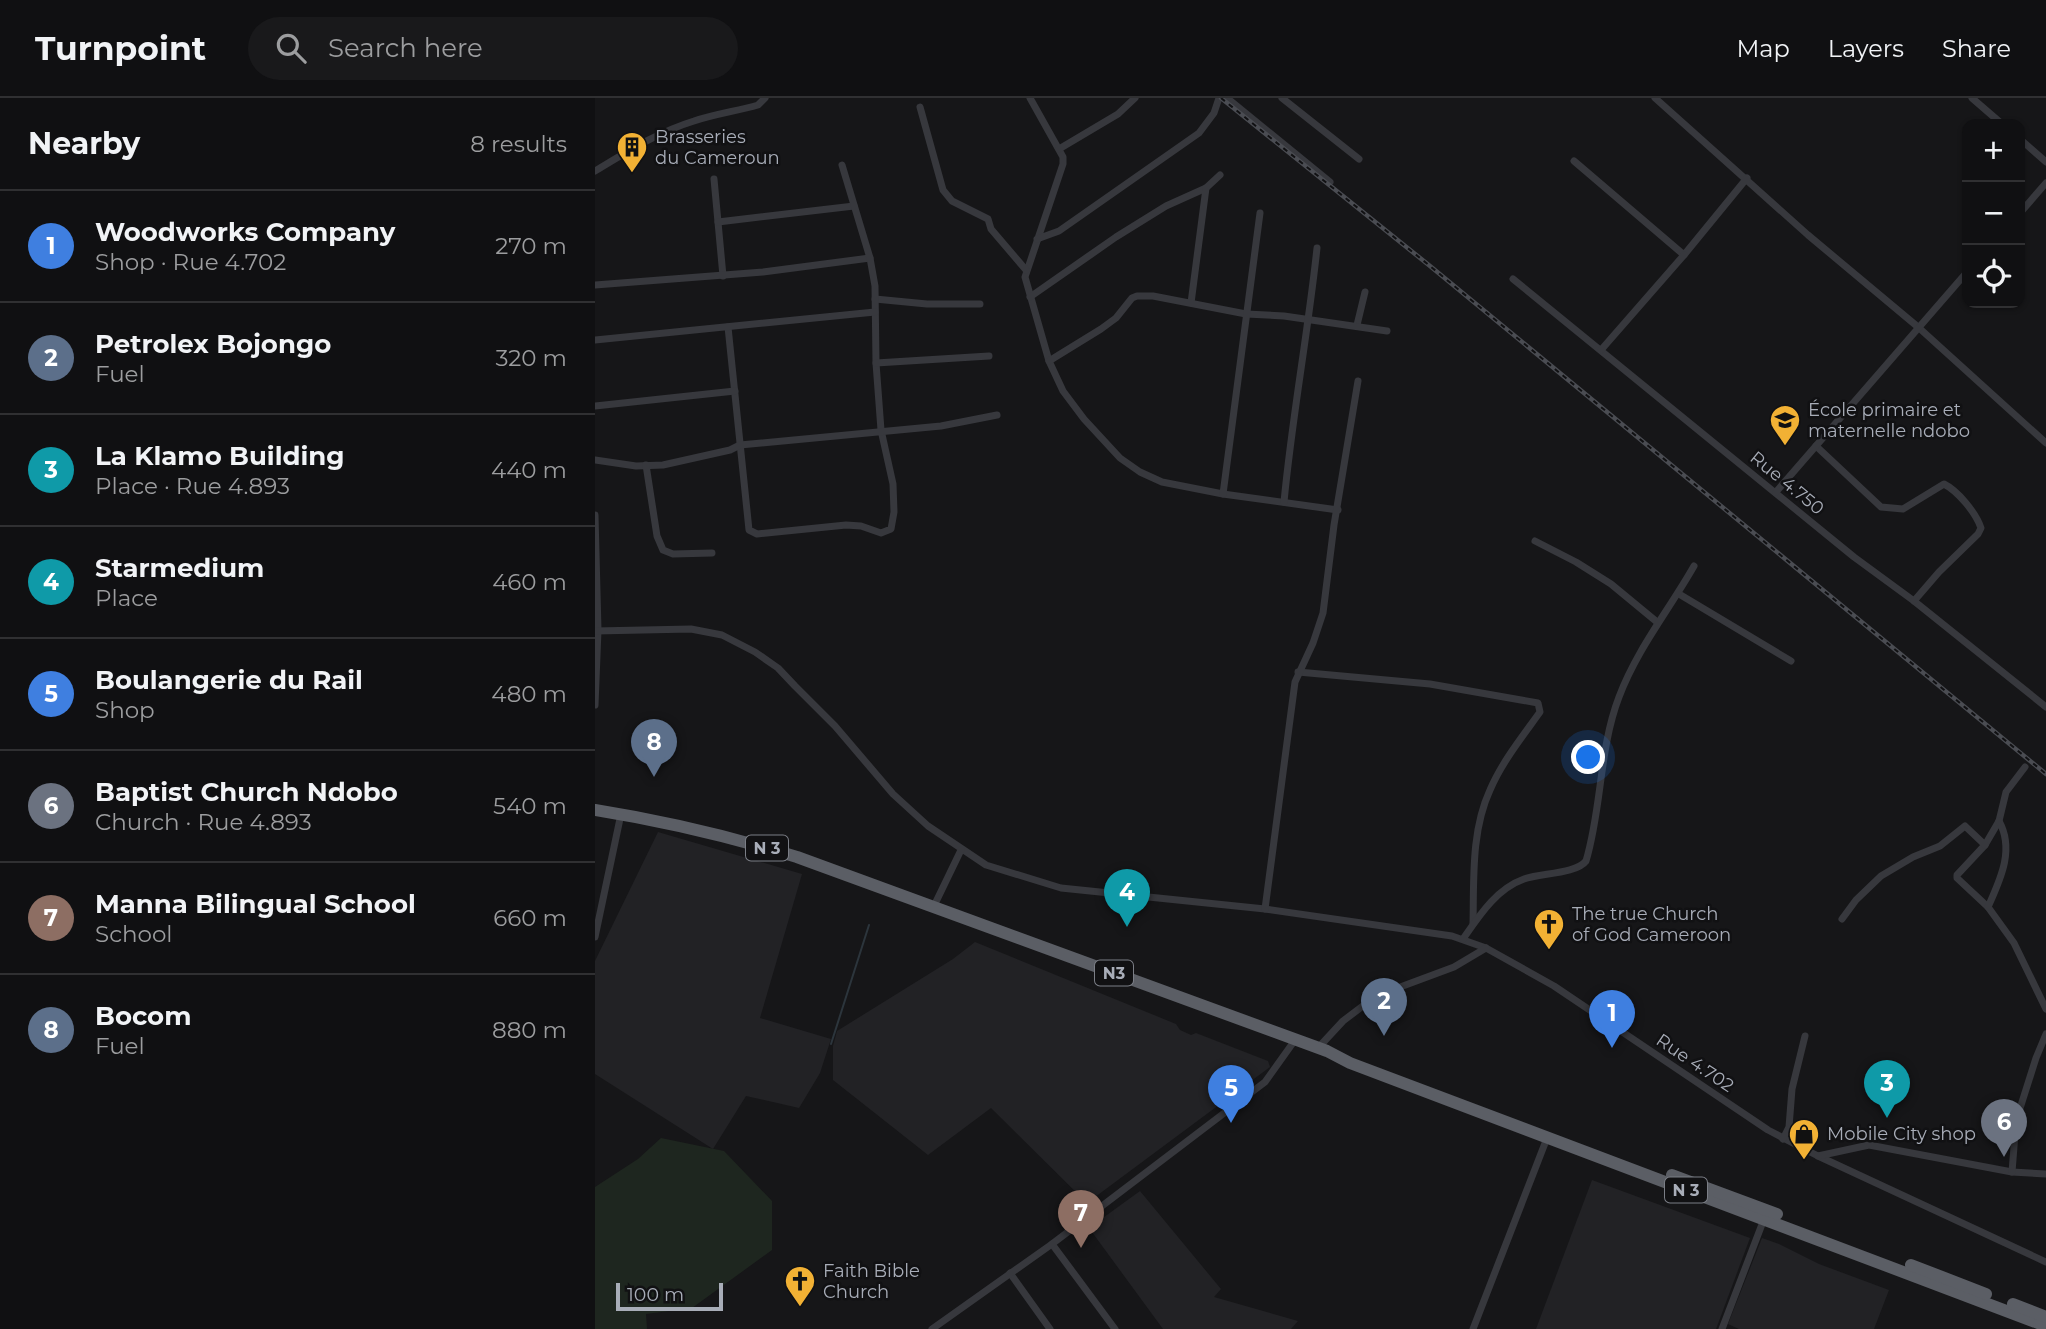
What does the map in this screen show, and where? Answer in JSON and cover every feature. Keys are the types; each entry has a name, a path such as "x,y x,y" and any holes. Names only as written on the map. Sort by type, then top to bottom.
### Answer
{"highway":[{"name":"N 3","path":"595,810 675,824 737,839 797,857 933,908"},
{"name":"N3","path":"933,908 1053,949 1295,1040"},
{"name":"N 3","path":"1295,1040 1547,1138 1609,1157 1885,1260 2046,1326"},
{"name":"N 3","path":"1322,1049 1358,1058 1764,1219 2046,1317"}],"street":[{"path":"595,171 673,129 758,105 765,98"},
{"path":"1030,98 1059,149 1063,164 1025,276 1049,361 1063,391 1084,419 1120,458 1140,472 1163,482 1223,494 1338,510"},
{"path":"1059,149 1118,114 1135,98"},
{"path":"1037,239 1067,226 1199,133 1214,113 1219,98"},
{"path":"1227,98 1330,182"},
{"path":"1282,98 1359,159"},
{"path":"1655,98 1808,235 1918,327 2046,443"},
{"path":"1972,98 1996,119"},
{"path":"920,107 943,190 952,201 988,219 991,229 1026,270"},
{"path":"2025,143 2046,162"},
{"path":"1574,161 1684,255"},
{"path":"728,327 751,533 846,525 861,526 881,533 891,529 894,512 893,484 881,430 875,299 870,258 842,165"},
{"path":"1030,297 1116,237 1166,206 1206,188 1220,175"},
{"path":"1601,350 1747,178"},
{"path":"714,179 723,276"},
{"path":"2025,207 2046,183"},
{"path":"1191,303 1206,188"},
{"path":"718,222 854,206"},
{"path":"1223,494 1260,213"},
{"path":"1284,502 1317,248"},
{"path":"595,285 723,276 870,258"},
{"path":"1776,492 1962,278"},
{"name":"Rue 4.750","path":"1513,279 1854,557 1914,601 2046,707"},
{"path":"1357,325 1365,292"},
{"path":"1049,361 1101,330 1116,318 1134,297 1153,296 1246,314 1357,325 1387,331"},
{"path":"875,299 927,304 980,304"},
{"path":"595,340 875,312"},
{"path":"876,363 989,356"},
{"path":"1265,909 1295,682 1323,614 1358,381"},
{"path":"595,406 735,391"},
{"path":"595,460 646,466 663,465 730,450 740,444 941,426 997,415"},
{"path":"1816,446 1881,507 1903,509 1944,484 1963,501 1979,522 1981,528 1978,534 1914,601"},
{"path":"646,466 657,536 663,550 673,554 712,554"},
{"path":"595,515 595,705"},
{"path":"1535,541 1611,584 1657,622"},
{"path":"1464,939 1483,910 1522,879 1576,868 1586,861 1603,759 1618,699 1657,622 1679,594 1694,566"},
{"path":"1679,594 1791,662"},
{"name":"Rue 4.702","path":"597,631 691,629 722,635 755,652 778,668 893,794 928,826 986,865 1061,888 1265,909 1464,939 1486,948 1554,986 1783,1139 2046,1262"},
{"path":"1298,672 1430,684 1538,703 1540,712 1510,754 1490,789 1483,808 1475,859 1473,924"},
{"path":"2025,767 2006,792 1999,821 1985,845 1957,878 1988,908 2014,943 2046,1009"},
{"path":"595,937 621,814"},
{"path":"1988,908 2004,868 2006,839 1999,821"},
{"path":"1842,919 1856,900 1881,876 1913,857 1940,846 1965,826 1985,845"},
{"path":"933,908 961,850"},
{"path":"1322,1049 1343,1021 1376,996 1454,967 1486,948"},
{"path":"2012,1172 2016,1121 2046,1034"},
{"path":"1783,1139 1789,1127 1792,1089 1805,1036"},
{"path":"932,1329 1052,1244 1265,1082 1295,1040"},
{"path":"1473,1329 1547,1138"},
{"path":"1818,1156 1868,1145 2012,1172 2046,1174"},
{"path":"1722,1329 1764,1219"},
{"path":"1052,1244 1115,1329"},
{"path":"1010,1273 1050,1329"}],"shaded area":[{"path":"658,832 802,874 760,1018 831,1039 820,1073 799,1108 746,1096 713,1149 595,1074 595,961"},
{"path":"975,942 1176,1024 1180,1030 1191,1035 1196,1033 1268,1061 1270,1067 1087,1203 991,1108 928,1155 833,1080 833,1046 837,1031 953,959"},
{"path":"661,1138 724,1151 772,1201 772,1250 692,1308 646,1314 647,1329 595,1329 595,1187 638,1159"},
{"path":"1592,1180 1750,1238 1716,1329 1536,1329"},
{"path":"1140,1191 1221,1289 1214,1297 1298,1321 1291,1329 1163,1329 1089,1228"},
{"path":"1762,1238 1819,1264 1889,1290 1874,1329 1739,1329 1728,1324"}],"waterway":[{"path":"831,1044 869,925"}],"railway":[{"path":"1221,98 1430,266 2046,774"}],"place":[{"name":"Brasseries du Cameroun","path":"632,174"},
{"name":"École primaire et maternelle ndobo","path":"1785,447"},
{"name":"Bocom","path":"654,777"},
{"name":"Starmedium","path":"1127,927"},
{"name":"The true Church of God Cameroon","path":"1549,951"},
{"name":"Petrolex Bojongo","path":"1384,1036"},
{"name":"Woodworks Company","path":"1612,1048"},
{"name":"La Klamo Building","path":"1887,1118"},
{"name":"Boulangerie du Rail","path":"1231,1123"},
{"name":"Baptist Church Ndobo","path":"2004,1157"},
{"name":"Mobile City shop","path":"1804,1161"},
{"name":"Manna Bilingual School","path":"1081,1248"},
{"name":"Faith Bible Church","path":"800,1308"}]}
